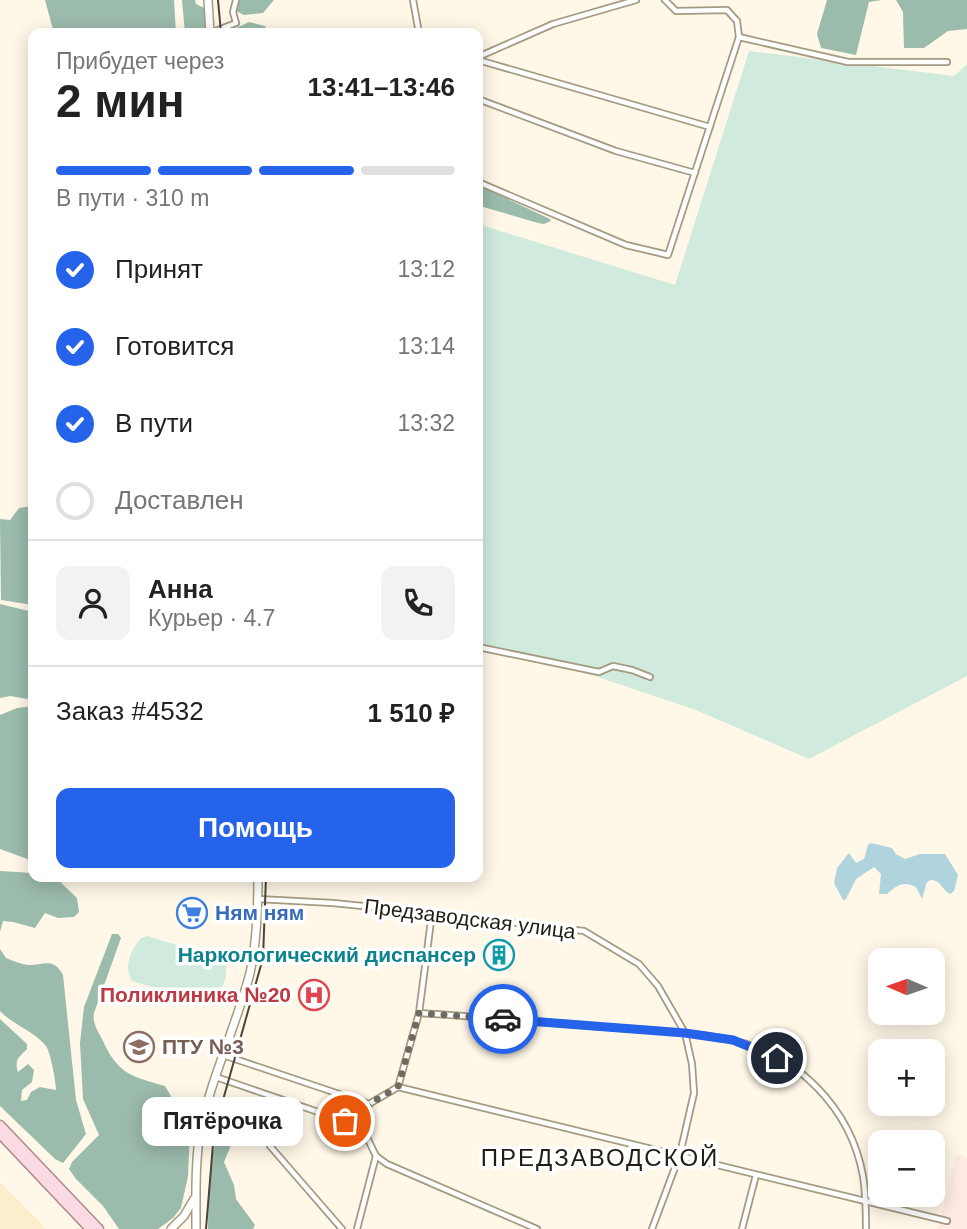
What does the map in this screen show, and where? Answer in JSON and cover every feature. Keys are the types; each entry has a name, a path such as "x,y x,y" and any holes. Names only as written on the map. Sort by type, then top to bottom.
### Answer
{"main road":[{"path":"0,1125 99,1229"},
{"path":"0,1134 90,1229"}],"street":[{"path":"208,0 210,28"},
{"path":"229,28 236,23 233,12 236,0"},
{"path":"413,0 418,28"},
{"path":"483,57 553,24 636,0"},
{"path":"483,184 626,245 668,255 738,37 737,21 727,10 682,12 665,0"},
{"path":"738,37 848,62 947,62"},
{"path":"483,60 710,127"},
{"path":"483,101 615,151 695,173"},
{"path":"483,648 598,672 613,666 650,677"},
{"path":"196,1229 200,1133 250,971 256,933 258,882"},
{"name":"Предзаводская улица","path":"258,900 333,903 584,931 639,964 658,986 685,1033 692,1064 694,1093 680,1154 652,1229"},
{"path":"398,1087 419,1013 432,913"},
{"path":"419,1013 685,1033 733,1040 762,1050 807,1076 830,1101 844,1123 856,1148 863,1175 866,1229"},
{"path":"223,1055 369,1104"},
{"path":"216,1077 362,1126"},
{"path":"537,1229 387,1164 376,1156 362,1126 369,1104 398,1087 947,1221"},
{"path":"281,1101 268,1137 270,1146 342,1229"},
{"path":"357,1229 376,1156"},
{"path":"743,1229 756,1175"},
{"path":"171,1229 184,1216 196,1195"}],"shaded area":[{"path":"956,1154 967,1158 967,1229 938,1229"},
{"path":"0,1182 46,1229 0,1229"}],"green space":[{"path":"45,0 174,0 176,28 53,28"},
{"path":"182,0 195,0 196,4 204,8 206,28 185,28"},
{"path":"238,0 274,0 263,13 244,15 236,11"},
{"path":"827,0 882,0 869,2 856,55 821,48 817,34"},
{"path":"896,0 967,0 967,29 948,31 924,48 904,48 903,12"},
{"path":"249,22 266,28 236,28"},
{"path":"749,51 954,76 967,64 967,676 809,759 696,710 598,677 483,644 483,226 675,285"},
{"path":"483,187 551,221 538,223 483,207"},
{"path":"28,507 28,604 1,600 0,519 10,520 19,508"},
{"path":"0,604 28,611 28,699 10,696 0,698"},
{"path":"28,707 28,859 0,849 0,715"},
{"path":"0,871 28,873 28,882 60,882 77,898 79,912 74,917 58,918 45,913 35,928 3,921 0,932"},
{"path":"112,934 118,934 121,938 94,1013 96,1027 120,1067 134,1076 165,1086 172,1098 191,1110 188,1176 181,1208 158,1229 119,1229 103,1206 69,1169 72,1162 99,1135 83,1099 80,1043 84,1007"},
{"path":"147,936 217,957 226,964 226,976 218,1000 201,1002 132,981 128,970 129,958 141,938"},
{"path":"0,949 6,958 28,965 51,964 63,975 76,1100 86,1134 63,1163 55,1159 0,1106 0,1019 27,1044 27,1049 17,1062 18,1072 28,1064 34,1070 32,1082 22,1090 21,1101 27,1100 31,1092 40,1087 56,1090 46,1046 0,1011"},
{"path":"233,1127 236,1133 224,1162 234,1185 236,1199 255,1225 253,1229 208,1229 213,1152 221,1130"}],"water":[{"path":"871,843 892,848 905,859 920,854 945,854 958,875 954,891 950,894 931,880 927,882 922,899 916,887 907,884 897,886 887,894 879,894 881,874 874,867 856,879 843,900 834,883 837,868 849,853 856,863 864,859"}],"tram line":[{"path":"218,0 221,28"},
{"path":"206,1229 214,1132 263,958 266,882"}],"way so far":[{"path":"345,1121 362,1126 369,1104 398,1087 419,1013 503,1019"}],"place":[{"name":"Ням ням","path":"192,913"},
{"name":"Наркологический диспансер","path":"499,955"},
{"name":"Поликлиника №20","path":"314,995"},
{"name":"ПТУ №3","path":"139,1047"},
{"name":"Пятёрочка","path":"345,1121"}],"district":[{"name":"ПРЕДЗАВОДСКОЙ","path":"600,1158"}],"route":[{"path":"503,1019 685,1033 733,1040 777,1058"}]}
